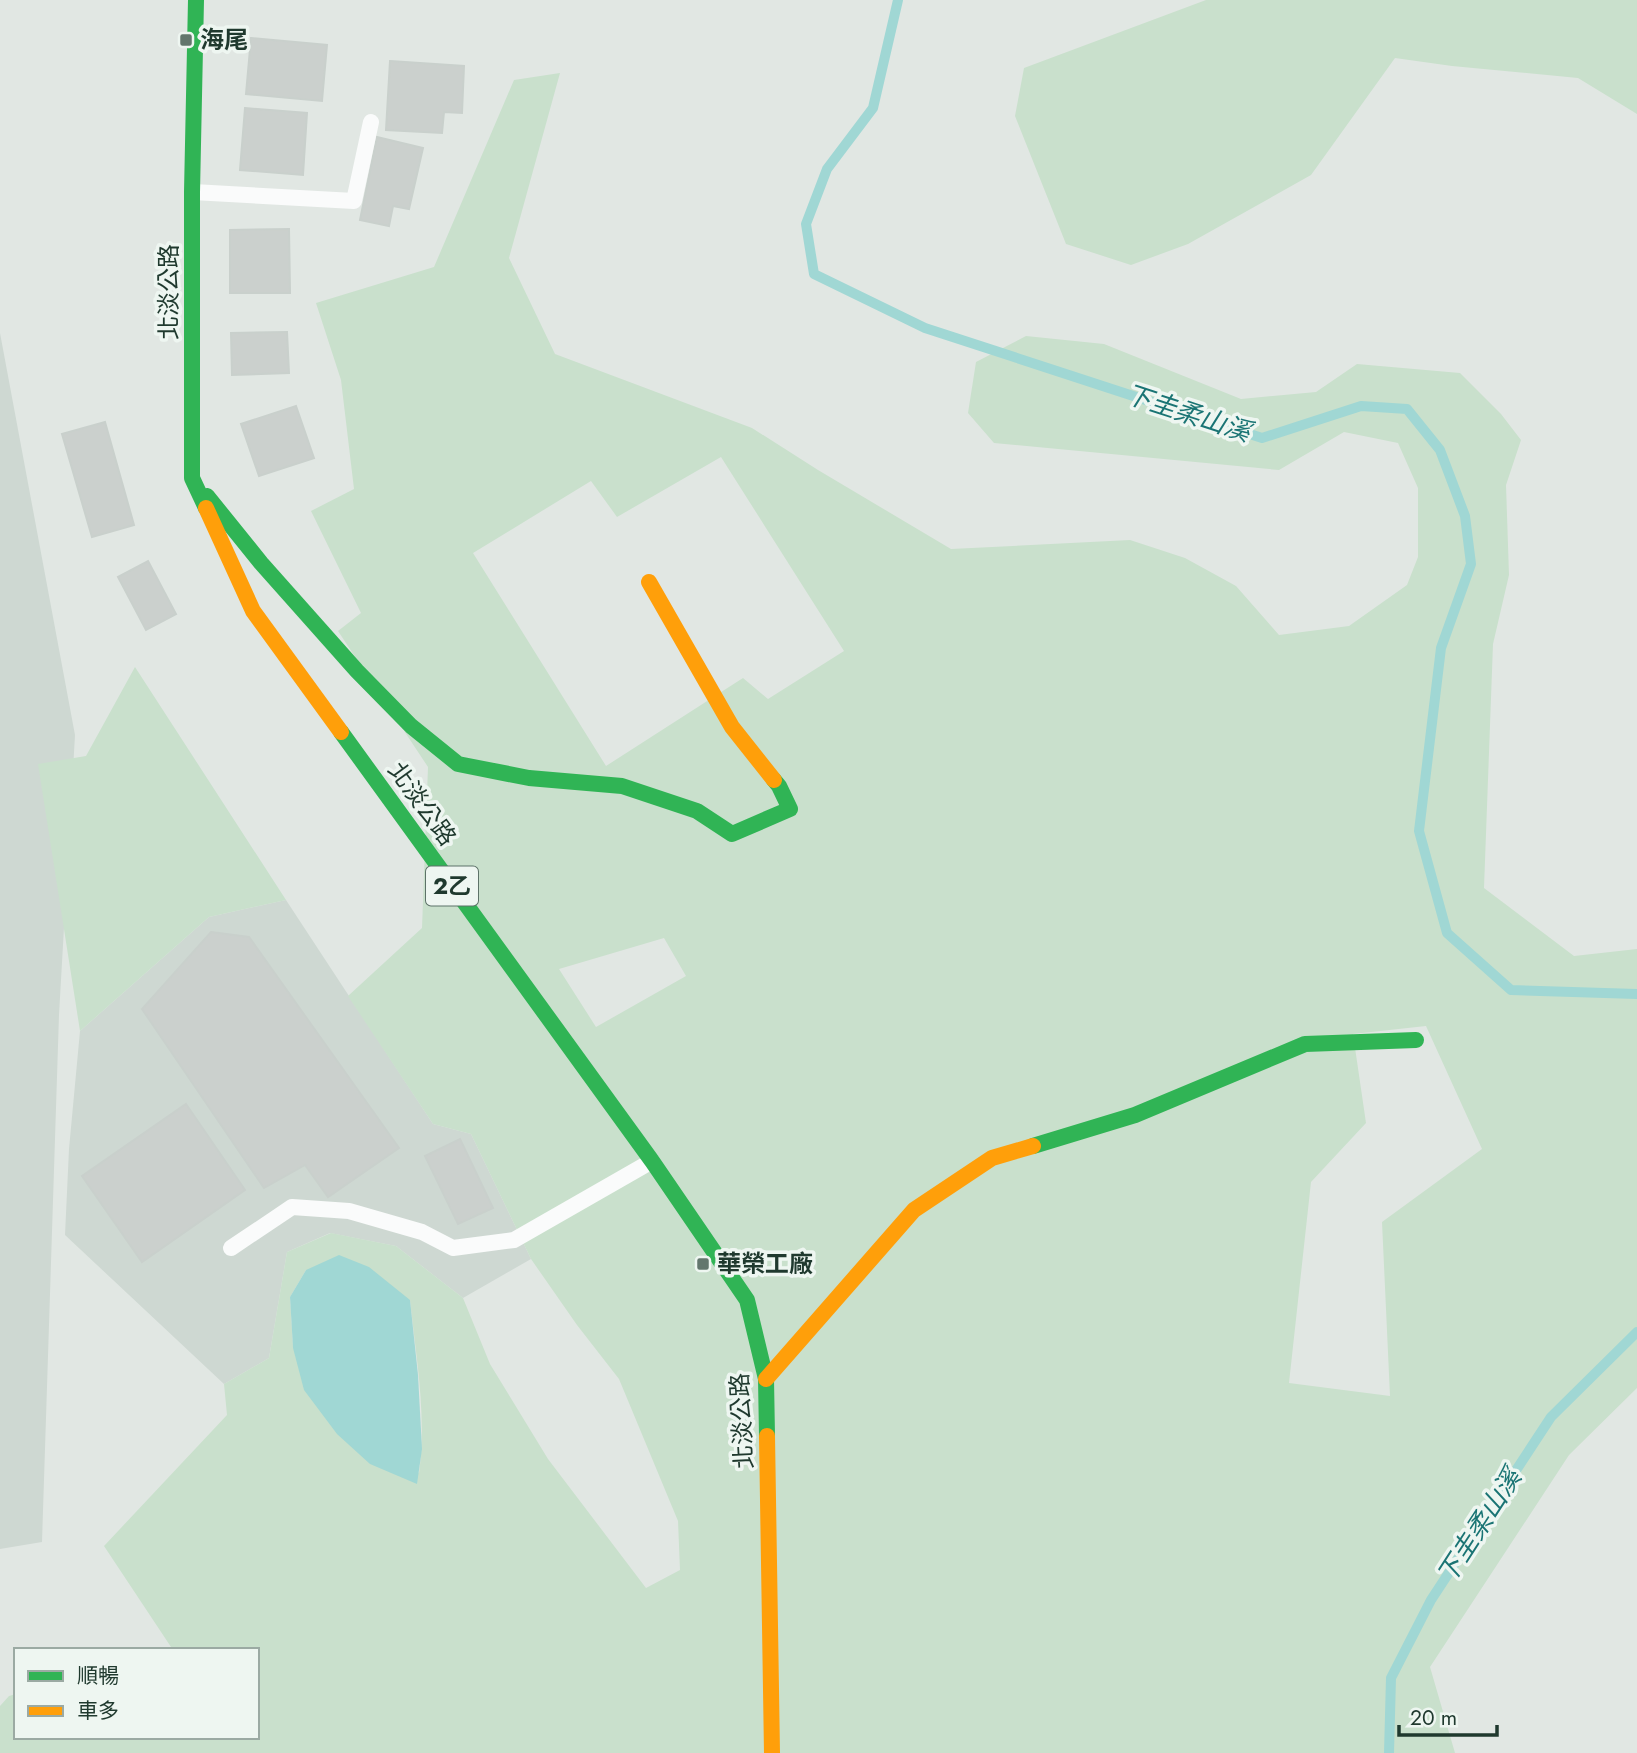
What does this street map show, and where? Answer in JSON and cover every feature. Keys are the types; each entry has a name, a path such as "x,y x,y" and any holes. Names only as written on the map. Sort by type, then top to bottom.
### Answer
{"main road":[{"name":"北淡公路","path":"196,0 192,192 192,478 253,611 652,1161 747,1300 766,1379 772,1753"},
{"path":"192,478 261,563 357,671 411,726 458,764 529,778 622,786 697,811 733,834 790,809 779,786 732,727 649,582"},
{"path":"766,1379 914,1210 992,1158 1135,1115 1305,1044 1416,1040"}],"lane":[{"path":"192,192 354,201 371,122"},
{"path":"231,1248 292,1207 349,1211 422,1232 453,1248 514,1240 652,1161"}],"shaded area":[{"path":"0,333 75,735 59,1015 42,1542 0,1549"},
{"path":"286,900 433,1124 471,1134 531,1259 463,1298 396,1246 330,1233 287,1252 269,1358 224,1384 65,1235 69,1149 80,1031 209,917"}],"green space":[{"path":"1206,0 1637,0 1637,114 1578,78 1395,58 1311,175 1188,244 1131,265 1066,244 1015,116 1024,68"},
{"path":"560,73 509,258 555,354 752,428 951,549 1130,540 1185,558 1236,586 1279,635 1349,626 1407,585 1418,557 1418,488 1398,443 1344,432 1279,470 994,443 968,413 976,362 1026,336 1104,344 1241,399 1316,392 1357,364 1460,373 1501,414 1521,440 1506,485 1509,575 1493,644 1484,888 1574,956 1637,949 1637,1388 1569,1455 1430,1667 1455,1753 0,1753 0,1706 14,1695 14,1739 259,1739 259,1648 172,1648 104,1546 227,1415 224,1384 269,1358 287,1252 331,1233 396,1246 463,1298 490,1364 548,1459 646,1588 680,1570 678,1521 619,1379 531,1259 471,1134 433,1124 348,996 422,928 428,767 338,631 361,613 311,511 354,489 341,380 316,303 434,267 514,80","holes":["721,457 844,651 768,699 743,678 606,766 473,553 591,481 617,517","664,938 686,976 596,1027 559,969","1426,1026 1482,1149 1382,1222 1390,1396 1289,1383 1311,1182 1366,1123 1353,1034","306,1270 410,1300 421,1408 419,1473 293,1348 290,1297"]},
{"path":"135,667 286,900 209,917 80,1031 38,764 86,756"}],"water":[{"path":"339,1255 369,1267 410,1300 422,1449 417,1484 370,1464 337,1434 304,1390 293,1348 290,1297 306,1270"}],"building":[{"path":"251,38 327,45 322,101 246,94"},
{"path":"390,61 464,66 462,113 444,112 442,133 386,130"},
{"path":"245,108 307,113 303,175 240,170"},
{"path":"377,137 423,148 409,209 393,206 389,226 360,220"},
{"path":"289,229 290,293 230,293 230,230"},
{"path":"287,332 289,373 232,375 231,333"},
{"path":"296,406 314,458 259,476 241,424"},
{"path":"105,422 134,525 92,537 62,434"},
{"path":"148,561 176,614 146,630 118,577"},
{"path":"211,932 249,937 399,1148 328,1197 305,1165 264,1188 142,1009"},
{"path":"186,1104 245,1190 142,1262 82,1176"},
{"path":"460,1139 493,1208 458,1224 425,1156"}],"waterway":[{"name":"下圭柔山溪","path":"898,0 873,108 827,169 806,224 814,274 925,328 1262,438 1361,406 1407,409 1440,450 1465,516 1471,564 1441,648 1419,831 1447,933 1511,990 1637,994"},
{"name":"下圭柔山溪","path":"1389,1753 1391,1678 1431,1600 1551,1417 1637,1332"}],"traffic: fast":[{"path":"196,0 192,192 192,478 206,508"},
{"path":"207,496 261,563 357,671 411,726 458,764 529,778 622,786 697,811 732,834 790,809 774,780"},
{"path":"341,732 652,1161 747,1300 766,1379 767,1436"},
{"path":"1033,1146 1135,1115 1305,1044 1416,1040"}],"traffic: slow":[{"path":"206,508 253,611 341,732"},
{"path":"649,582 732,727 774,780"},
{"path":"766,1379 914,1210 992,1158 1033,1146"},
{"path":"767,1436 772,1753"}],"place":[{"name":"海尾","path":"186,40"},
{"name":"華榮工廠","path":"703,1264"}]}
